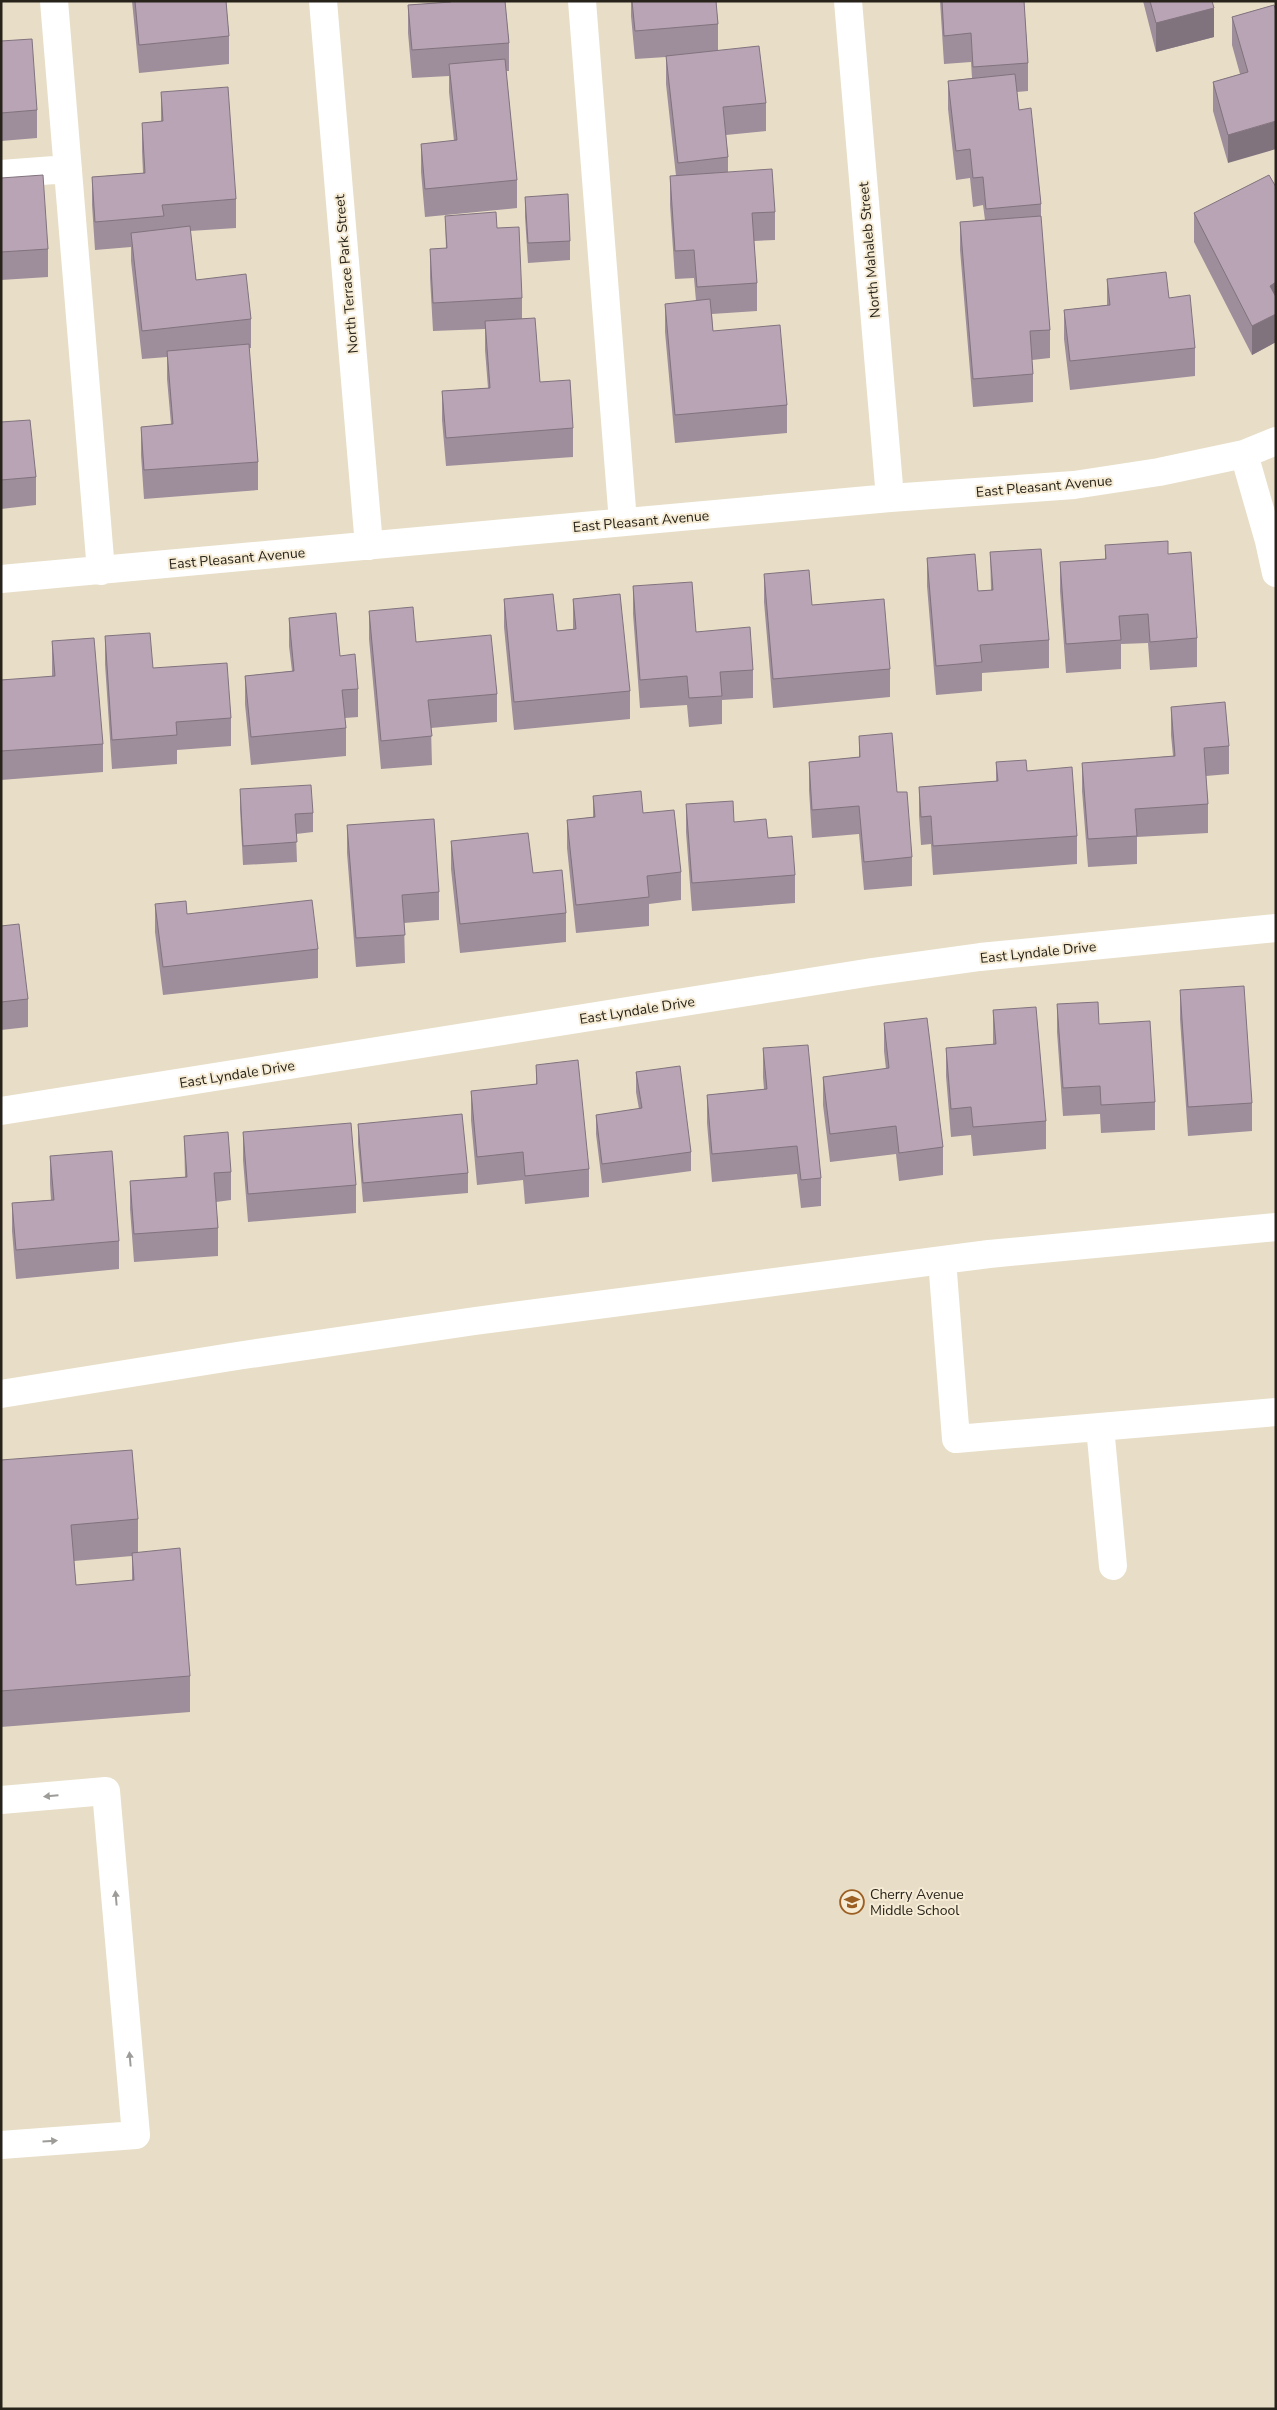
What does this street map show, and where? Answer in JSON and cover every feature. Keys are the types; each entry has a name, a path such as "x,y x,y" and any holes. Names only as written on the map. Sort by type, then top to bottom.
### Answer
{"street":[{"path":"54,1 101,570"},
{"name":"North Terrace Park Street","path":"323,1 369,546"},
{"path":"582,1 623,522"},
{"name":"North Mahaleb Street","path":"848,1 890,498"},
{"path":"1,174 68,168"},
{"name":"East Pleasant Avenue","path":"1,580 890,498 1074,485 1159,472 1244,454 1276,441"},
{"path":"1244,454 1276,573"},
{"name":"East Lyndale Drive","path":"1,1111 872,972 980,957 1276,928"},
{"path":"1,1394 237,1356 475,1321 942,1260 1054,1247 1276,1227"},
{"path":"942,1260 956,1439 1276,1412"},
{"path":"1100,1427 1113,1566"},
{"path":"1,1800 106,1792 136,2135 1,2145"}],"building":[{"path":"135,1 226,1 229,36 139,45"},
{"path":"451,1 505,1 509,43 412,50 408,5"},
{"path":"632,1 716,1 718,24 635,31"},
{"path":"942,1 1024,1 1028,63 973,67 971,33 944,36"},
{"path":"1150,1 1212,1 1214,8 1156,23"},
{"path":"1274,5 1276,11 1276,121 1228,135 1213,82 1248,72 1232,17"},
{"path":"32,39 37,110 1,113 1,41"},
{"path":"759,46 766,103 723,107 728,157 678,163 666,56"},
{"path":"505,59 517,180 425,189 421,144 457,140 449,64"},
{"path":"1015,74 1019,110 1031,108 1041,204 986,209 983,177 973,178 970,149 956,151 948,81"},
{"path":"228,87 236,199 162,205 164,216 95,222 92,177 145,173 142,123 163,121 161,92"},
{"path":"772,169 775,212 752,213 757,283 697,287 694,250 675,251 670,176"},
{"path":"43,175 48,249 1,252 1,178"},
{"path":"1269,175 1276,187 1276,282 1270,286 1276,297 1276,314 1252,326 1194,213"},
{"path":"568,194 570,241 528,243 525,197"},
{"path":"496,212 497,228 519,227 522,298 433,303 430,249 447,248 445,216"},
{"path":"1041,216 1050,330 1030,331 1033,374 973,379 960,222"},
{"path":"190,226 196,280 246,274 251,319 142,331 131,233"},
{"path":"1166,272 1169,298 1190,295 1195,348 1070,361 1064,310 1110,305 1107,279"},
{"path":"710,299 713,331 780,325 787,405 675,415 665,304"},
{"path":"535,318 540,382 570,380 573,428 446,438 442,391 490,388 485,321"},
{"path":"249,344 258,462 144,470 141,427 173,424 167,351"},
{"path":"30,420 36,477 1,480 1,422"},
{"path":"1168,541 1168,554 1191,552 1197,638 1150,642 1148,614 1119,616 1121,640 1066,644 1060,562 1106,559 1105,545"},
{"path":"1041,549 1049,640 980,645 982,662 936,666 927,558 975,554 978,591 993,590 990,552"},
{"path":"809,570 812,605 884,599 890,669 773,679 764,574"},
{"path":"692,582 696,632 750,627 753,670 720,672 722,696 689,698 687,676 640,680 633,586"},
{"path":"553,594 557,631 576,629 573,599 620,594 630,691 514,702 504,599"},
{"path":"413,607 416,642 491,635 497,694 428,700 432,736 381,741 369,611"},
{"path":"336,613 340,656 355,654 358,689 342,690 346,728 251,737 245,676 294,671 289,618"},
{"path":"150,633 153,668 227,663 231,718 176,722 177,735 112,740 105,636"},
{"path":"94,638 103,744 1,751 1,680 55,676 52,641"},
{"path":"1225,702 1229,746 1204,748 1208,804 1135,809 1137,836 1088,839 1082,763 1175,756 1171,707"},
{"path":"892,733 897,792 907,792 912,857 864,862 859,806 812,810 809,762 860,757 859,736"},
{"path":"1026,760 1027,771 1072,767 1077,836 933,846 931,816 921,817 919,787 998,781 996,762"},
{"path":"311,785 313,813 295,814 297,842 243,846 240,789"},
{"path":"641,791 643,813 674,810 681,872 647,876 649,897 576,905 567,820 595,817 593,796"},
{"path":"733,801 734,822 766,819 768,838 792,836 795,875 692,883 686,804"},
{"path":"434,819 439,892 402,895 405,935 356,938 347,825"},
{"path":"528,833 533,873 562,870 566,913 460,924 451,841"},
{"path":"312,900 318,949 163,967 155,904 186,901 187,914"},
{"path":"19,924 28,999 1,1002 1,926"},
{"path":"1244,986 1252,1103 1188,1107 1180,990"},
{"path":"1098,1002 1099,1024 1150,1021 1155,1102 1101,1105 1100,1086 1063,1088 1057,1004"},
{"path":"1036,1007 1046,1121 973,1127 971,1107 951,1109 946,1048 996,1044 993,1010"},
{"path":"927,1018 943,1147 899,1153 896,1126 830,1134 823,1077 889,1068 884,1023"},
{"path":"808,1045 821,1178 801,1180 797,1146 712,1154 707,1095 767,1089 763,1048"},
{"path":"578,1060 589,1169 525,1176 523,1152 477,1157 471,1091 537,1084 536,1065"},
{"path":"680,1066 691,1152 602,1164 596,1115 642,1108 636,1072"},
{"path":"462,1114 468,1173 363,1183 358,1124"},
{"path":"351,1123 356,1185 248,1194 243,1132"},
{"path":"228,1132 231,1172 214,1173 218,1228 134,1234 130,1181 187,1177 184,1136"},
{"path":"112,1151 119,1241 16,1250 12,1203 54,1200 50,1156"},
{"path":"132,1450 138,1519 71,1525 76,1585 134,1580 132,1553 180,1548 190,1676 1,1691 1,1460"}],"place":[{"name":"Cherry Avenue Middle School","path":"852,1902"}]}
